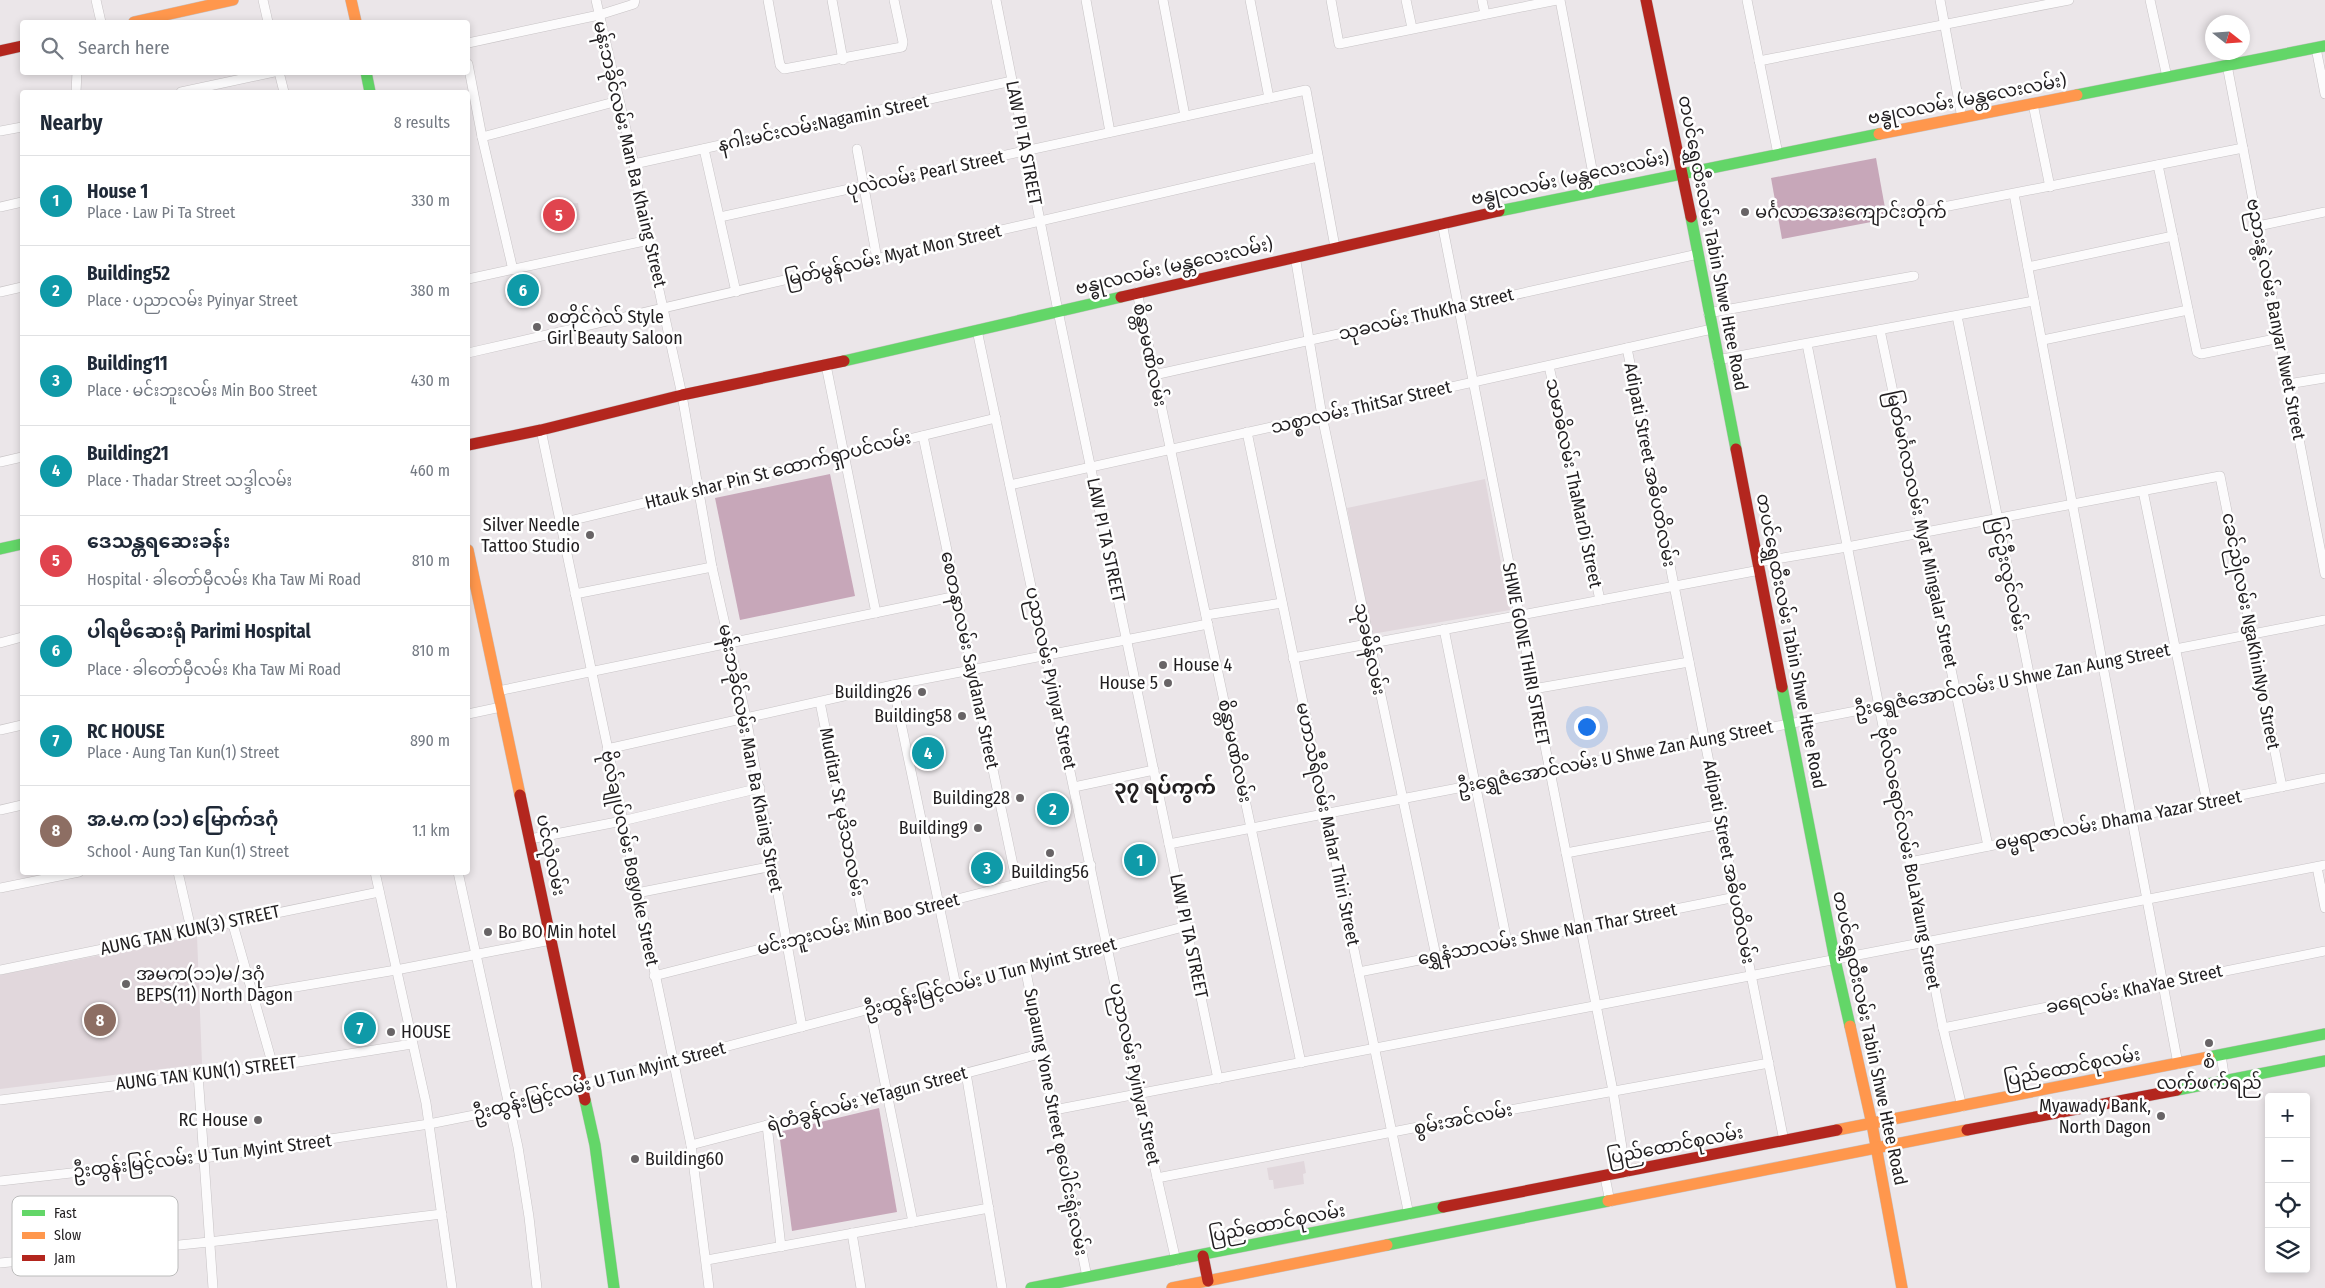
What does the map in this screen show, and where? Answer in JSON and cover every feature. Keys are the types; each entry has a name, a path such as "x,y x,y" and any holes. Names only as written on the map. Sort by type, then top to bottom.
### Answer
{"street":[{"path":"96,0 101,20"},
{"path":"143,20 233,0"},
{"path":"263,0 268,20"},
{"path":"351,0 356,20"},
{"name":"မန်းဘခိုင်လမ်း Man Ba Khaing Street","path":"596,0 634,164 641,208 682,395 712,567 760,788 802,1027"},
{"path":"470,43 599,15 634,4 635,0"},
{"path":"768,0 780,65 784,69 843,60 902,47 903,42 894,0"},
{"path":"832,0 843,60"},
{"name":"LAW PI TA STREET","path":"996,0 1090,467 1218,1079"},
{"path":"1086,0 1110,132"},
{"path":"1164,0 1186,116"},
{"path":"1250,0 1269,98"},
{"path":"1330,0 1339,44 1559,0 1596,190"},
{"path":"1406,0 1412,28"},
{"path":"1482,0 1485,14"},
{"name":"တပင်ရွှေထီးလမ်း Tabin Shwe Htee Road","path":"1646,0 1682,172 1835,960 1872,1124 1902,1288"},
{"path":"1747,0 1778,154"},
{"path":"1940,0 1962,118"},
{"path":"1759,61 2069,0"},
{"path":"2150,0 2167,77"},
{"path":"0,51 20,46"},
{"path":"2321,47 2325,94"},
{"name":"ဗန္ဓုလလမ်း (မန္တလေးလမ်း)","path":"470,445 541,430 682,395 826,365 1335,246 1442,223 1682,172 2321,47"},
{"name":"ဗညားနွဲ့လမ်း Banyar Nwet Street","path":"2227,65 2325,574"},
{"path":"470,74 482,137 514,270"},
{"path":"76,90 77,75"},
{"path":"190,90 260,75"},
{"path":"280,75 284,90"},
{"path":"367,75 370,90"},
{"name":"နဂါးမင်းလမ်းNagamin Street","path":"634,164 1012,81"},
{"name":"ပုလဲလမ်း Pearl Street","path":"720,218 1306,90 1318,158"},
{"path":"482,137 618,101"},
{"path":"2033,104 2050,186"},
{"path":"0,132 20,127"},
{"path":"1908,214 2243,148"},
{"path":"704,149 736,292"},
{"path":"857,149 877,259"},
{"path":"1318,158 1335,246"},
{"name":"မြတ်မွန်လမ်း Myat Mon Street","path":"470,353 1318,158"},
{"path":"2158,165 2198,354 2280,338"},
{"path":"2014,194 2178,1064"},
{"path":"0,207 20,202"},
{"path":"2258,226 2325,212"},
{"name":"SHWE GONE THIRI STREET","path":"1442,223 1596,1006 1626,1173"},
{"path":"2028,267 2173,236"},
{"path":"470,279 649,240"},
{"name":"သုခလမ်း ThuKha Street","path":"1154,374 1698,254"},
{"name":"သုခမိန်လမ်း","path":"1295,256 1322,416 1436,956"},
{"path":"1708,313 1914,276"},
{"path":"0,292 20,287"},
{"name":"စိန္တာမဏိလမ်း","path":"1137,292 1301,1063"},
{"path":"1718,360 2034,300"},
{"path":"2043,340 2188,310"},
{"name":"ပြင်ဦးလွင်လမ်း","path":"1957,316 1996,519 2061,832"},
{"name":"ပညာလမ်း Pyinyar Street","path":"977,330 1138,1094 1176,1261"},
{"name":"သစ္စာလမ်း ThitSar Street","path":"1010,485 1712,330"},
{"name":"မြတ်မင်္ဂလာလမ်း Myat Mingalar Street","path":"1880,330 1988,846"},
{"name":"ဗိုလ်လရောင်လမ်း BoLaYaung Street","path":"1807,344 1943,1028 1962,1107"},
{"name":"Adipati Street အဓိပတိလမ်း","path":"1627,348 1784,1141"},
{"path":"826,365 876,613"},
{"name":"သမာဓိလမ်း ThaMarDi Street","path":"1549,366 1600,600"},
{"path":"2288,384 2325,378"},
{"name":"Htauk shar Pin St ထောက်ရှာပင်လမ်း","path":"561,523 996,418"},
{"name":"ဗိုလ်ချုပ်လမ်း Bogyoke Street","path":"541,430 691,1146 707,1260 709,1288"},
{"name":"မဟာသီရိလမ်း Mahar Thiri Street","path":"1247,432 1408,1215"},
{"name":"စေတနာလမ်း Saydanar Street","path":"923,436 1017,884"},
{"path":"0,462 20,457"},
{"name":"ငခင်ညိုလမ်း NgaKhinNyo Street","path":"2143,491 2220,476 2282,787"},
{"path":"1293,658 1674,586 1847,547 2143,491 2207,802"},
{"path":"0,549 20,544"},
{"name":"ပင်လုံလမ်း","path":"470,559 583,1084 595,1145 614,1288"},
{"path":"575,594 712,567"},
{"path":"498,691 957,596"},
{"path":"607,749 1282,603"},
{"name":"ဦးရွှေဇံအောင်လမ်း U Shwe Zan Aung Street","path":"1169,844 2325,620"},
{"path":"1444,629 1507,942"},
{"path":"0,643 20,638"},
{"path":"1534,689 1689,662"},
{"path":"893,686 956,986"},
{"name":"Muditar St မုဒိသာလမ်း","path":"820,702 864,923"},
{"path":"470,714 501,707"},
{"path":"0,730 20,725"},
{"path":"1074,787 1154,770"},
{"name":"ဓမ္မရာဇာလမ်း Dhama Yazar Street","path":"1910,862 2325,778"},
{"path":"530,839 622,821 760,788"},
{"path":"0,810 20,805"},
{"path":"1566,853 1722,824"},
{"name":"မင်းဘူးလမ်း Min Boo Street","path":"654,976 1091,865"},
{"path":"637,893 773,866"},
{"path":"1054,1110 2321,866 2325,908"},
{"path":"0,888 64,875"},
{"path":"179,875 191,929"},
{"path":"376,875 429,1124 452,1288"},
{"path":"459,875 510,1108 529,1217 537,1288"},
{"name":"AUNG TAN KUN(3) STREET","path":"0,970 191,929 379,892"},
{"name":"ရွှေနံသာလမ်း Shwe Nan Thar Street","path":"1358,972 1736,897"},
{"path":"232,921 273,1066"},
{"name":"ဦးထွန်းမြင့်လမ်း U Tun Myint Street","path":"0,1181 204,1158 429,1124 510,1108 583,1084 1187,926"},
{"path":"254,994 396,970 551,940"},
{"name":"ခရေလမ်း KhaYae Street","path":"1943,1028 2325,951"},
{"name":"Supaung Yone Street စုပေါင်းရုံးလမ်း","path":"1025,967 1086,1277"},
{"path":"870,1009 913,1222"},
{"name":"ပြည်ထောင်စုလမ်း","path":"1031,1288 1626,1173 2325,1034"},
{"name":"AUNG TAN KUN(1) STREET","path":"0,1100 273,1066 412,1044"},
{"name":"ရဲတံခွန်လမ်း YeTagun Street","path":"691,1146 1043,1053"},
{"path":"2221,1055 2224,1081"},
{"path":"1172,1288 1875,1148 2325,1062"},
{"name":"စွမ်းအင်လမ်း","path":"1157,1178 1392,1132 1769,1063"},
{"path":"966,1073 1002,1288"},
{"path":"198,1074 213,1288"},
{"path":"767,1126 781,1247"},
{"path":"1605,1177 1610,1202"},
{"path":"707,1260 989,1208"},
{"path":"178,1245 442,1214"},
{"path":"852,1233 861,1288"},
{"path":"1203,1256 1208,1281"}],"shaded area":[{"path":"1876,158 1887,219 1782,239 1771,178"},
{"path":"568,199 569,204 578,203 580,220 560,223 556,201"},
{"path":"830,474 855,596 740,620 715,498"},
{"path":"1485,479 1510,610 1372,634 1347,508"},
{"path":"197,936 202,1064 0,1089 0,975"},
{"path":"879,1108 897,1212 792,1231 779,1132"},
{"path":"1304,1161 1306,1173 1303,1174 1304,1184 1274,1189 1273,1180 1269,1180 1267,1168"}],"traffic: fast":[{"path":"2077,95 2325,46"},
{"path":"367,75 370,90"},
{"path":"1499,211 1879,134"},
{"path":"1691,217 1736,449"},
{"path":"844,361 1121,297"},
{"path":"0,549 20,544"},
{"path":"1782,687 1835,960 1850,1026"},
{"path":"2209,1057 2325,1034"},
{"path":"2177,1090 2325,1061"},
{"path":"585,1100 595,1145 614,1288"},
{"path":"1387,1245 1608,1201"},
{"path":"1031,1288 1443,1207"}],"traffic: slow":[{"path":"143,20 233,0"},
{"path":"351,0 356,20"},
{"path":"1879,134 2077,95"},
{"path":"470,559 520,795"},
{"path":"1850,1026 1872,1124 1902,1288"},
{"path":"1837,1130 2209,1057"},
{"path":"1608,1201 1967,1130"},
{"path":"1172,1288 1387,1245"}],"traffic: jam":[{"path":"1646,0 1691,217"},
{"path":"0,51 20,46"},
{"path":"1121,297 1499,211"},
{"path":"470,445 541,430 682,395 844,361"},
{"path":"1736,449 1782,687"},
{"path":"520,795 585,1100"},
{"path":"1967,1130 2177,1090"},
{"path":"1443,1207 1837,1130"},
{"path":"1203,1256 1208,1281"}],"place":[{"name":"မင်္ဂလာအေးကျောင်းတိုက်","path":"1745,212"},
{"name":"ဒေသန္တရဆေးခန်း","path":"559,215"},
{"name":"ပါရမီဆေးရုံ Parimi Hospital","path":"523,290"},
{"name":"စတိုင်ဂဲလ် Style Girl Beauty Saloon","path":"537,327"},
{"name":"Silver Needle Tattoo Studio","path":"590,535"},
{"name":"House 4","path":"1163,665"},
{"name":"House 5","path":"1168,683"},
{"name":"Building26","path":"922,692"},
{"name":"Building58","path":"962,716"},
{"name":"Building21","path":"928,753"},
{"name":"Building28","path":"1020,798"},
{"name":"Building52","path":"1053,809"},
{"name":"Building9","path":"978,828"},
{"name":"Building56","path":"1050,853"},
{"name":"House 1","path":"1140,860"},
{"name":"Building11","path":"987,868"},
{"name":"Bo BO Min hotel","path":"488,932"},
{"name":"အမက(၁၁)မ/ဒဂုံ BEPS(11) North Dagon","path":"126,984"},
{"name":"အ.မ.က (၁၁) မြောက်ဒဂုံ","path":"100,1020"},
{"name":"RC HOUSE","path":"360,1028"},
{"name":"HOUSE","path":"391,1032"},
{"name":"စံ လက်ဖက်ရည်","path":"2209,1043"},
{"name":"Myawady Bank, North Dagon","path":"2161,1116"},
{"name":"RC House","path":"258,1120"},
{"name":"Building60","path":"635,1159"}],"district":[{"name":"၃၇ ရပ်ကွက်","path":"1165,787"}]}
